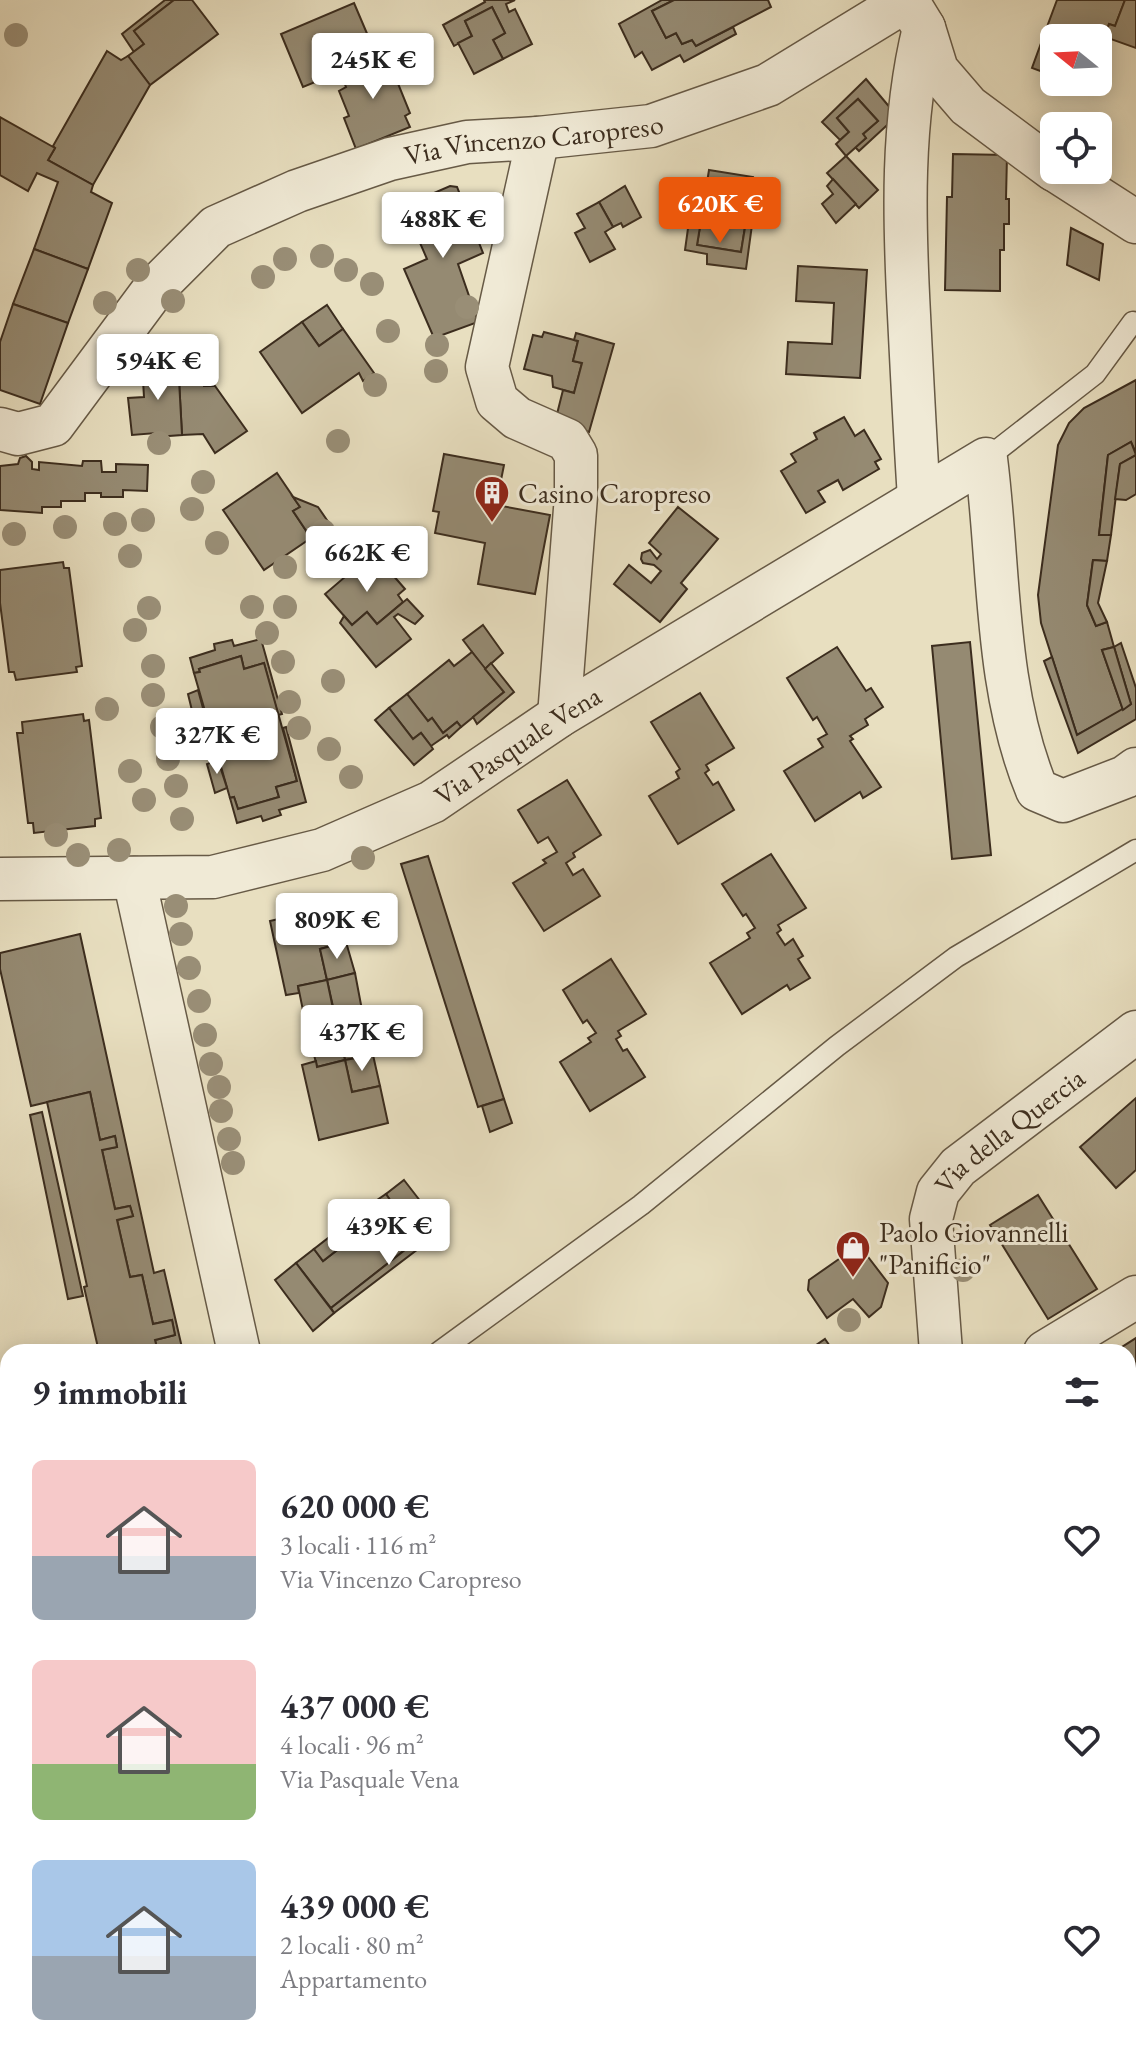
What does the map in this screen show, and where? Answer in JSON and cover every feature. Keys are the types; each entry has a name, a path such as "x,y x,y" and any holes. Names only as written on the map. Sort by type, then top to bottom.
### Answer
{"street":[{"name":"Via Vincenzo Caropreso","path":"0,429 18,434 53,425 154,289 216,227 297,191 390,159 467,142 651,126 768,85 912,9"},
{"path":"912,9 937,70 968,106 1040,160"},
{"path":"912,9 914,69 906,148 904,218 919,498"},
{"path":"538,138 487,367 497,401 517,418 567,440 576,455 576,496 559,716"},
{"path":"1076,184 1136,222"},
{"path":"986,459 994,522 1001,639 1024,760 1037,790 1063,801 1125,777 1136,769"},
{"name":"Via Pasquale Vena","path":"0,879 213,877 322,850 432,802 559,716 986,459"},
{"path":"134,878 237,1344"},
{"name":"Via della Quercia","path":"940,1344 931,1219 938,1192 958,1167 1136,1032"},
{"path":"1058,1344 1136,1297"}],"lane":[{"path":"986,459 1095,374 1133,322"},
{"path":"450,1344 641,1205 837,1046 956,957 1136,850"}],"building":[{"path":"165,0 174,0 134,31 144,44 134,52 122,34"},
{"path":"174,0 192,0 218,34 150,85 128,56 144,44 134,31"},
{"path":"484,0 515,0 506,4 509,12 515,9 532,44 503,59 493,40 505,33 492,7 465,21 472,36 454,46 443,25"},
{"path":"662,0 674,0 652,11 666,38 676,33 682,44 692,40 696,46 733,27 736,34 684,62 680,55 652,70 642,52 635,57 619,24"},
{"path":"674,0 768,0 771,7 696,46 692,40 682,44 676,33 666,38 652,11"},
{"path":"1057,0 1125,0 1115,26 1048,24"},
{"path":"1125,0 1136,0 1136,48 1112,39 1112,25 1115,26"},
{"path":"354,3 377,57 303,87 281,34"},
{"path":"492,7 505,33 493,40 503,59 474,74 458,43 472,36 465,21"},
{"path":"1040,46 1040,71 1032,68"},
{"path":"384,49 410,113 405,116 410,127 356,149 344,118 349,116 339,91 346,87 340,72 377,57 375,52"},
{"path":"107,51 121,60 128,56 150,85 93,185 48,160"},
{"path":"866,79 897,116 859,151 855,147 866,138 863,134 878,121 858,99 837,118 849,132 840,140 822,122"},
{"path":"858,99 878,121 863,134 866,138 846,156 836,144 849,132 837,118"},
{"path":"0,117 55,148 48,160 93,185 91,192 112,203 88,269 34,249 58,182 37,173 28,191 0,175"},
{"path":"953,154 1007,155 1009,224 1004,224 1004,250 1000,250 1000,291 945,290 947,197 952,197"},
{"path":"846,156 878,190 859,208 827,173"},
{"path":"709,170 753,177 741,252 697,245"},
{"path":"833,179 856,204 836,223 822,204 833,194 827,186"},
{"path":"450,186 457,187 483,253 458,264 478,322 434,338 404,269 427,259 404,206"},
{"path":"625,186 641,217 623,227 621,223 613,227 599,202"},
{"path":"599,202 613,227 605,232 615,249 590,262 575,233 585,228 577,214"},
{"path":"748,209 754,210 746,269 707,264 707,254 685,250 690,214 702,215 697,245 741,252"},
{"path":"1071,228 1103,244 1099,280 1067,265"},
{"path":"34,249 88,269 68,323 13,304"},
{"path":"798,266 867,270 860,378 786,374 788,342 832,344 834,303 796,301"},
{"path":"13,304 68,323 40,404 0,390 0,342"},
{"path":"327,305 343,329 319,346 302,322"},
{"path":"302,322 319,346 343,329 374,373 363,381 359,373 302,413 260,352"},
{"path":"544,332 578,341 573,361 582,363 574,393 553,387 552,376 524,369 533,335 542,337"},
{"path":"576,333 614,344 589,432 555,422 563,390 574,393 582,363 573,361 578,341 574,340"},
{"path":"203,359 204,386 215,386 247,431 215,453 203,434 182,435 178,361"},
{"path":"178,361 182,435 132,435 128,398 144,397 142,363"},
{"path":"1136,380 1136,453 1131,442 1108,455 1099,535 1111,535 1107,561 1093,560 1087,605 1096,626 1107,622 1114,647 1102,650 1123,710 1077,735 1041,623 1038,595 1058,445 1069,423 1084,408"},
{"path":"844,417 855,436 864,430 881,459 875,462 879,469 843,490 838,480 818,491 825,502 806,513 781,471 796,462 791,454 817,439 814,433"},
{"path":"1131,442 1136,455 1120,464 1111,535 1099,535 1108,455"},
{"name":"Casino Caropreso","path":"444,454 504,465 496,505 550,515 535,594 478,584 485,543 435,533 439,512 433,511"},
{"path":"1136,455 1136,494 1126,500 1115,499 1120,464"},
{"path":"26,456 32,462 32,469 39,470 39,462 82,466 83,461 101,461 102,472 116,472 116,464 148,465 147,491 123,490 123,497 85,493 85,501 61,501 61,507 42,507 42,513 0,510 0,466 18,464 20,458"},
{"path":"277,473 300,507 293,511 311,538 264,570 223,510"},
{"path":"293,497 318,507 329,523 311,538 293,511 300,507"},
{"path":"678,507 718,539 681,583 687,589 660,622 614,584 629,565 651,583 661,571 654,565 643,563 642,553 650,550 657,559 661,554 649,543"},
{"path":"378,558 405,589 398,595 403,602 377,624 367,612 352,625 325,594 353,570 358,575"},
{"path":"1093,560 1107,561 1098,603 1107,622 1096,626 1087,605"},
{"path":"63,562 64,568 69,568 82,666 76,667 77,672 16,680 14,672 9,672 0,603 0,570"},
{"path":"407,599 423,616 415,624 398,614 394,617 411,639 376,667 340,623 344,616 352,625 367,612 377,624"},
{"path":"483,625 503,653 485,669 463,640"},
{"path":"261,639 282,714 278,715 264,663 244,669 241,656 194,673 190,658 215,650 214,644 232,640 234,646"},
{"path":"970,642 991,855 952,859 932,646"},
{"path":"1121,643 1136,688 1136,719 1078,753 1044,661 1052,657 1077,735 1131,704 1114,647"},
{"path":"837,647 866,691 871,688 883,707 865,719 868,725 850,736 853,739 850,741 881,787 863,798 860,792 815,821 784,771 823,747 818,739 827,734 817,717 813,720 787,678"},
{"path":"1114,647 1131,704 1123,710 1102,650"},
{"path":"472,652 504,692 461,727 457,722 443,733 432,718 428,721 407,694 449,660 454,666"},
{"path":"241,656 244,669 264,663 297,781 276,787 279,797 238,809 234,797 230,798 194,673"},
{"path":"491,663 514,692 477,724 473,717 504,692 485,669"},
{"path":"198,690 206,719 195,723 188,694"},
{"path":"700,693 734,748 706,765 709,770 705,773 713,785 718,782 734,810 678,844 649,796 679,778 676,772 680,769 651,722"},
{"path":"407,694 428,721 432,718 443,733 457,722 461,727 449,738 447,735 431,746 421,733 413,739 389,708"},
{"path":"389,708 413,739 421,733 433,749 414,765 375,720"},
{"path":"83,714 84,721 89,720 101,818 95,819 95,826 34,833 33,823 28,823 17,733 23,733 22,722"},
{"path":"286,727 306,802 279,810 281,815 263,821 261,816 237,823 230,798 234,797 238,809 279,797 276,787 297,781 283,728"},
{"path":"218,760 227,788 215,793 207,764"},
{"path":"567,780 601,835 573,853 575,857 566,863 573,875 583,869 600,896 544,931 513,883 546,863 543,860 557,852 548,837 538,843 518,810"},
{"path":"771,854 806,908 778,925 781,930 777,933 785,945 793,939 803,956 798,959 810,978 790,990 787,985 742,1014 710,963 750,938 747,933 755,928 746,914 743,916 722,884"},
{"path":"428,856 504,1099 478,1107 401,864"},
{"path":"338,905 346,942 320,949 327,980 298,986 299,993 286,995 270,921"},
{"path":"80,934 154,1273 164,1270 181,1344 156,1344 155,1340 175,1335 172,1320 153,1324 142,1275 130,1277 117,1220 133,1216 130,1206 115,1209 102,1150 117,1147 115,1136 100,1140 90,1092 31,1106 0,969 0,953"},
{"path":"346,942 355,973 327,980 320,949"},
{"path":"611,959 646,1014 618,1031 621,1036 616,1039 623,1051 627,1049 645,1077 590,1111 560,1062 591,1042 588,1038 596,1033 587,1020 583,1023 563,990"},
{"path":"355,973 362,1010 348,1013 349,1020 365,1017 373,1055 345,1060 327,980"},
{"path":"327,980 335,1018 306,1025 298,986"},
{"path":"336,1023 345,1060 317,1067 308,1030"},
{"path":"373,1055 380,1086 352,1092 345,1060"},
{"path":"345,1060 352,1092 380,1086 388,1123 319,1140 302,1065 316,1061 317,1067"},
{"path":"90,1092 100,1140 115,1136 117,1147 102,1150 115,1209 130,1206 133,1216 117,1220 130,1277 142,1275 153,1324 172,1320 175,1335 155,1340 156,1344 97,1344 47,1102"},
{"path":"1136,1098 1136,1170 1116,1188 1080,1147"},
{"path":"504,1099 512,1123 490,1132 482,1106"},
{"path":"42,1112 83,1296 68,1299 30,1115"},
{"path":"404,1180 438,1224 331,1308 296,1263 314,1249 323,1261 341,1247 332,1235 367,1207 377,1220 394,1206 386,1194"},
{"path":"386,1194 394,1206 377,1220 367,1207"},
{"path":"1038,1195 1097,1289 1048,1319 990,1225"},
{"path":"438,1224 443,1230 334,1313 331,1308"},
{"path":"332,1235 341,1247 323,1261 314,1249"},
{"path":"859,1245 888,1283 881,1307 869,1317 853,1299 827,1318 808,1290 809,1280"},
{"path":"296,1263 334,1313 313,1331 275,1280"}],"place":[{"name":"Casino Caropreso","path":"492,524"},
{"name":"Paolo Giovannelli \"Panificio\"","path":"853,1279"}]}
